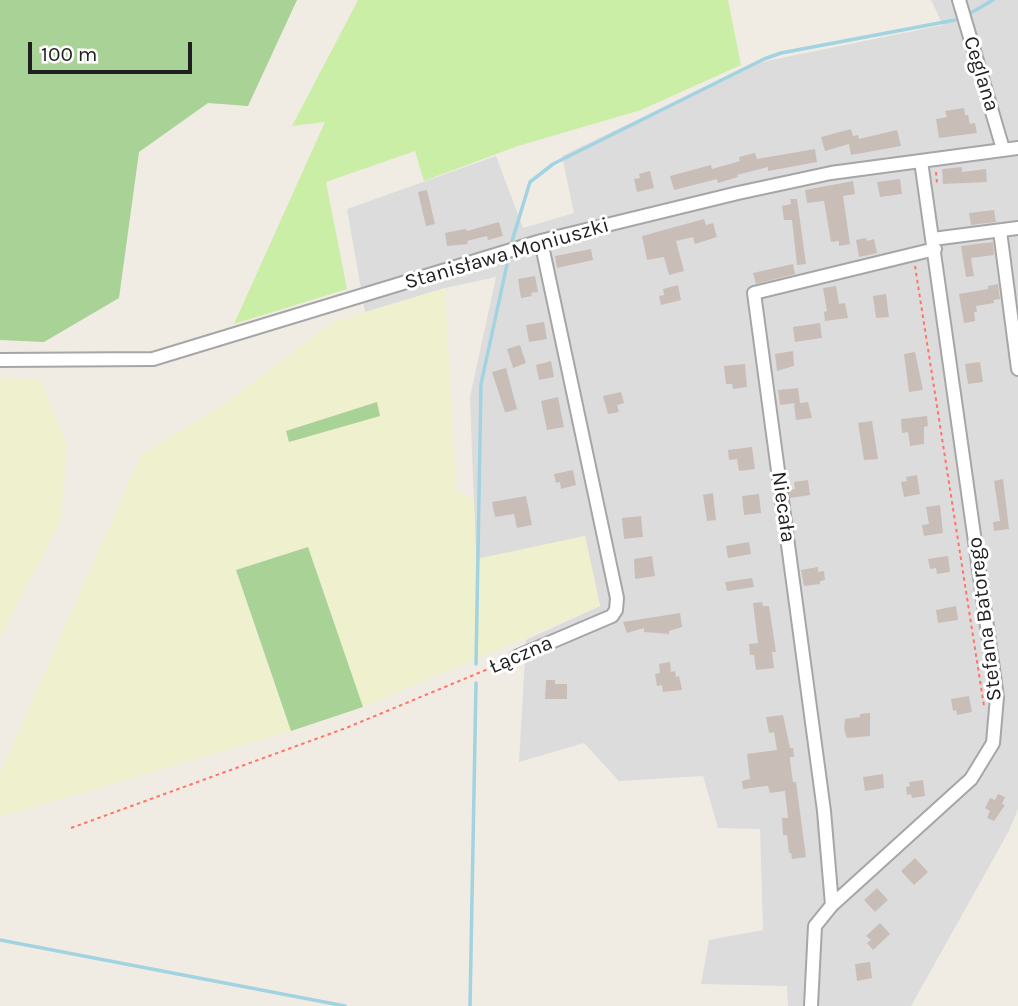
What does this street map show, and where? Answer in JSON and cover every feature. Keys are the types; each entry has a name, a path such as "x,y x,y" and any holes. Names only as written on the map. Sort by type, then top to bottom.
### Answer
{"street":[{"name":"Ceglana","path":"959,0 1003,149"},
{"name":"Stanisława Moniuszki","path":"0,360 153,359 541,241 738,193 818,176 1003,149 1018,150"},
{"name":"Stefana Batorego","path":"811,1006 815,926 832,905 961,789 980,767 993,743 997,697 930,247 921,161"},
{"path":"930,247 1018,228"},
{"path":"1000,231 1018,369"},
{"name":"Łączna","path":"516,657 612,616 616,610 617,598 541,241"},
{"name":"Niecała","path":"832,905 824,811 754,293 930,247"}],"path":[{"path":"930,247 923,257 918,258 915,266 984,706"},
{"name":"Łączna","path":"71,828 346,729 516,657"}],"shaded area":[{"path":"931,0 1018,0 1018,809 1009,831 911,1006 788,1006 787,986 701,984 709,940 763,930 760,829 718,828 703,776 619,781 584,743 519,762 526,640 600,606 585,536 476,560 470,397 496,277 445,288 365,312 347,209 496,156 523,228 574,213 562,156 752,64 943,25"}],"green space":[{"path":"0,0 297,0 248,106 208,103 139,152 119,298 44,342 0,340"},
{"path":"358,0 728,0 741,65 641,110 518,146 424,181 415,151 326,182 347,289 234,324 325,122 292,126"},
{"path":"445,288 456,491 474,499 476,559 585,536 600,606 363,707 308,547 236,570 291,731 0,817 0,773 141,455 227,402 331,323"},
{"path":"0,377 41,380 67,446 61,521 0,637"},
{"path":"377,402 380,416 289,442 286,431"},
{"path":"308,547 363,707 291,731 236,570"}],"building":[{"path":"964,108 970,124 975,123 977,133 939,138 936,119 947,117 945,111"},
{"path":"851,129 853,136 858,135 859,139 897,130 901,146 851,155 849,144 825,151 821,137"},
{"path":"815,149 817,162 768,171 768,167 718,183 717,179 674,190 670,176 711,165 712,169 740,161 739,157 755,153 757,159"},
{"path":"962,167 962,172 986,169 987,182 943,184 942,169"},
{"path":"650,171 654,188 637,192 634,179 640,178 639,174"},
{"path":"900,179 902,194 880,197 877,182"},
{"path":"853,181 855,194 843,196 850,244 839,246 839,241 831,242 824,201 807,203 805,190"},
{"path":"427,190 435,224 426,226 418,192"},
{"path":"790,199 797,199 806,264 797,265 792,220 784,220 782,206 791,204"},
{"path":"994,210 996,222 971,225 969,213"},
{"path":"704,219 706,225 713,223 717,237 695,244 693,237 676,241 684,271 669,275 664,257 647,260 642,236"},
{"path":"499,222 503,236 488,240 487,236 467,241 468,244 447,246 445,233 465,229 467,231"},
{"path":"866,238 867,241 874,239 877,253 859,257 856,240"},
{"path":"993,242 994,255 971,258 974,276 966,277 961,246"},
{"path":"591,249 593,260 557,268 555,256"},
{"path":"793,264 795,274 756,284 753,273"},
{"path":"535,276 538,292 521,298 518,279"},
{"path":"998,284 1000,299 994,300 994,303 976,306 975,321 964,323 959,294 988,289 988,286"},
{"path":"678,285 681,300 661,305 659,296 664,295 663,289"},
{"path":"836,286 839,304 845,303 848,318 825,321 824,312 827,311 823,288"},
{"path":"886,294 889,317 876,318 873,296"},
{"path":"544,322 547,339 529,342 526,325"},
{"path":"820,323 822,338 795,342 793,327"},
{"path":"520,345 526,363 513,368 507,349"},
{"path":"793,351 794,366 777,371 775,354"},
{"path":"915,352 923,390 909,392 904,354"},
{"path":"551,361 554,377 539,380 536,365"},
{"path":"980,362 983,382 968,384 965,364"},
{"path":"745,364 747,387 733,389 732,384 726,384 724,366"},
{"path":"506,368 517,409 508,412 505,412 492,372"},
{"path":"798,388 800,403 808,402 812,418 796,420 796,403 780,405 778,390"},
{"path":"621,392 624,403 617,405 619,412 608,414 603,396"},
{"path":"558,397 564,427 547,430 541,401"},
{"path":"927,416 924,444 910,446 908,432 902,433 901,419"},
{"path":"872,421 878,459 864,460 858,423"},
{"path":"752,447 755,469 739,471 737,459 729,460 728,450"},
{"path":"573,470 576,485 561,489 554,474"},
{"path":"917,475 920,494 904,497 901,482 907,481 906,477"},
{"path":"1003,479 1009,529 994,531 993,522 1000,521 994,481"},
{"path":"808,480 810,495 790,498 789,490 795,489 794,482"},
{"path":"713,493 716,520 707,521 703,495"},
{"path":"759,494 761,513 744,515 742,496"},
{"path":"526,496 532,525 517,528 514,514 495,517 492,502"},
{"path":"940,505 943,533 924,536 922,525 929,524 926,507"},
{"path":"641,516 643,537 624,539 622,518"},
{"path":"749,542 751,554 728,558 726,546"},
{"path":"652,556 655,576 635,579 634,559"},
{"path":"948,556 950,572 937,574 936,568 930,569 928,559"},
{"path":"818,567 818,572 824,571 825,580 820,581 820,584 804,586 801,570"},
{"path":"752,578 754,587 727,591 725,582"},
{"path":"762,602 763,606 769,606 776,652 772,652 774,668 756,670 749,644 758,643 753,603"},
{"path":"956,606 958,620 938,623 936,610"},
{"path":"680,613 682,627 669,631 669,634 644,632 644,628 627,633 623,622"},
{"path":"670,662 671,672 675,671 676,677 679,676 682,690 663,692 662,685 657,686 655,674 660,673 659,664"},
{"path":"546,680 555,680 555,684 567,684 567,699 545,699"},
{"path":"969,696 972,712 957,715 956,710 953,711 951,699"},
{"path":"870,713 870,736 847,738 845,719"},
{"path":"783,715 790,748 793,748 794,757 790,757 790,761 793,782 796,782 806,857 792,859 787,835 783,835 782,818 788,818 785,791 770,793 768,786 743,789 742,781 750,779 747,754 777,750 774,732 769,733 766,717"},
{"path":"883,774 884,788 865,791 863,777"},
{"path":"923,780 925,796 912,798 911,794 907,795 906,787 910,786 909,782"},
{"path":"998,794 1005,797 1002,804 1005,805 994,821 987,818 990,811 985,808 990,798 995,800"},
{"path":"915,858 928,872 914,885 901,871"},
{"path":"877,888 888,900 875,912 864,900"},
{"path":"880,923 890,934 873,950 867,943 871,940 866,936"},
{"path":"870,962 872,978 857,981 855,964"}],"waterway":[{"path":"969,14 993,0"},
{"path":"512,241 530,182 553,164 764,59 781,53 955,20"},
{"path":"476,664 481,384 508,260"},
{"path":"470,1006 476,683"},
{"path":"0,940 345,1006"}]}
